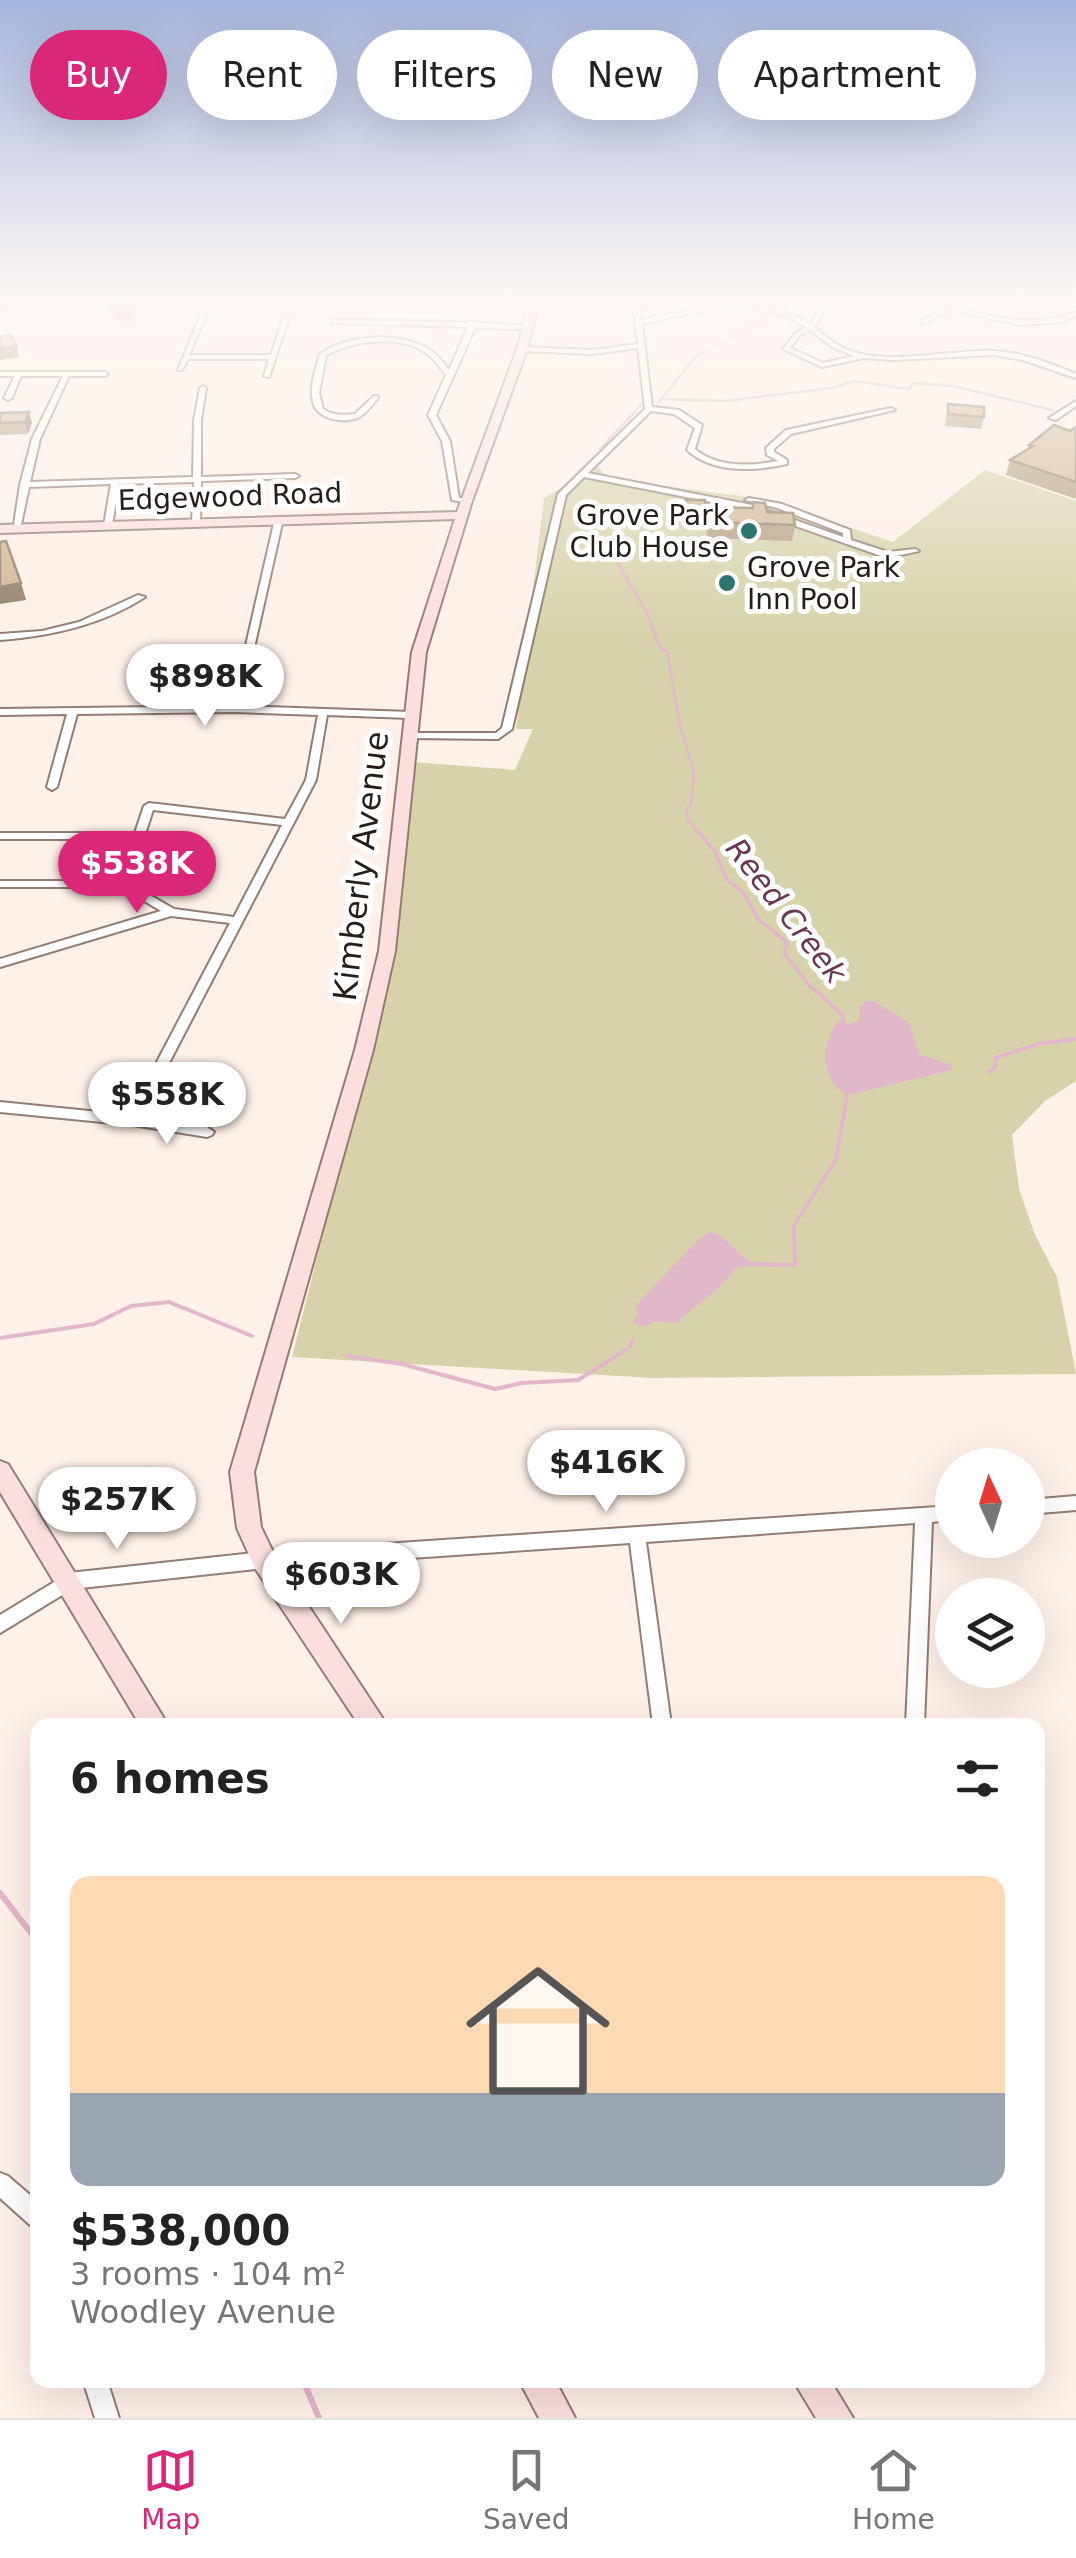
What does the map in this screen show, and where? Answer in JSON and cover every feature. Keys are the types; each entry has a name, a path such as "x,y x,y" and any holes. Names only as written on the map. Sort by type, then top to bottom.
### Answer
{"street":[{"path":"16,529 36,439 50,410"},
{"path":"196,522 199,410"},
{"path":"321,410 334,418 358,416 364,410"},
{"path":"434,410 432,415 446,440 456,500 464,508"},
{"name":"Kimberly Avenue","path":"369,1718 264,1560 249,1528 242,1472 364,1050 384,967 419,652 500,410"},
{"path":"410,736 498,736 507,729 562,494 648,410"},
{"path":"657,410 676,412 699,427 691,450 706,461 769,465 784,462 770,453 770,448 789,432 891,410"},
{"path":"1053,418 1066,410"},
{"path":"581,474 749,507 887,555 915,551"},
{"path":"24,485 295,476"},
{"path":"108,525 115,482"},
{"name":"Edgewood Road","path":"0,529 464,508"},
{"path":"236,709 279,519"},
{"path":"0,637 42,634 82,624 141,596"},
{"path":"0,712 236,709 410,715"},
{"path":"52,787 74,710"},
{"path":"133,1120 311,780 323,711"},
{"path":"123,884 149,806 290,823"},
{"path":"0,836 138,836"},
{"path":"0,884 123,884 171,912 240,921"},
{"path":"0,963 171,912"},
{"path":"0,1106 207,1132"},
{"path":"2,1476 150,1718"},
{"path":"1045,1506 1076,1503"},
{"path":"0,1625 68,1580 264,1560 935,1514"},
{"path":"915,1718 924,1515"},
{"path":"637,1536 661,1718"},
{"path":"0,2184 30,2210"},
{"path":"97,2388 106,2418"},
{"path":"541,2388 558,2418"},
{"path":"815,2388 836,2418"}],"shaded area":[{"path":"598,466 604,474 624,481 765,499 893,542 985,470 1076,501 1076,1081 1045,1101 1012,1135 1019,1189 1035,1235 1057,1277 1076,1374 653,1378 292,1357 397,939 412,762 515,770 533,729 516,729 544,498"},
{"path":"873,1001 909,1022 920,1055 951,1064 952,1070 847,1095 838,1088 827,1068 830,1035 844,1016 847,1024 859,1021 859,1007"},
{"path":"711,1232 755,1264 734,1269 724,1283 677,1323 654,1321 645,1327 633,1323 638,1312 635,1306 700,1238"}],"building":[{"path":"948,410 984,410 984,417 948,414"},
{"path":"29,412 25,422 0,423 0,413"},
{"path":"1054,425 1070,431 1076,427 1076,482 1010,460 1033,446 1029,445"},
{"path":"686,500 705,500 705,510 687,510"},
{"path":"753,502 765,503 767,512 793,513 795,525 708,522 707,507 753,508"},
{"path":"6,541 21,583 0,587 0,542"}],"waterway":[{"name":"Reed Creek","path":"600,449 637,410"},
{"name":"Reed Creek","path":"610,550 646,611 660,648 667,651 680,726 694,772 691,804 686,810 688,820 699,833"},
{"name":"Reed Creek","path":"697,831 715,851 726,878 745,895 758,919 788,943 784,953 809,985 844,1016"},
{"path":"989,1072 996,1066 995,1058 1038,1044 1076,1039"},
{"name":"Reed Creek","path":"751,1264 795,1265 794,1225 836,1160 847,1095"},
{"name":"Reed Creek","path":"0,1338 94,1324 131,1306 169,1302 252,1336"},
{"name":"Reed Creek","path":"347,1356 402,1364 495,1389 522,1383 578,1380 629,1348 633,1340"},
{"path":"0,1893 30,1932"},
{"path":"306,2388 319,2418"}],"place":[{"name":"Grove Park Club House","path":"749,531"},
{"name":"Grove Park Inn Pool","path":"727,583"}]}
